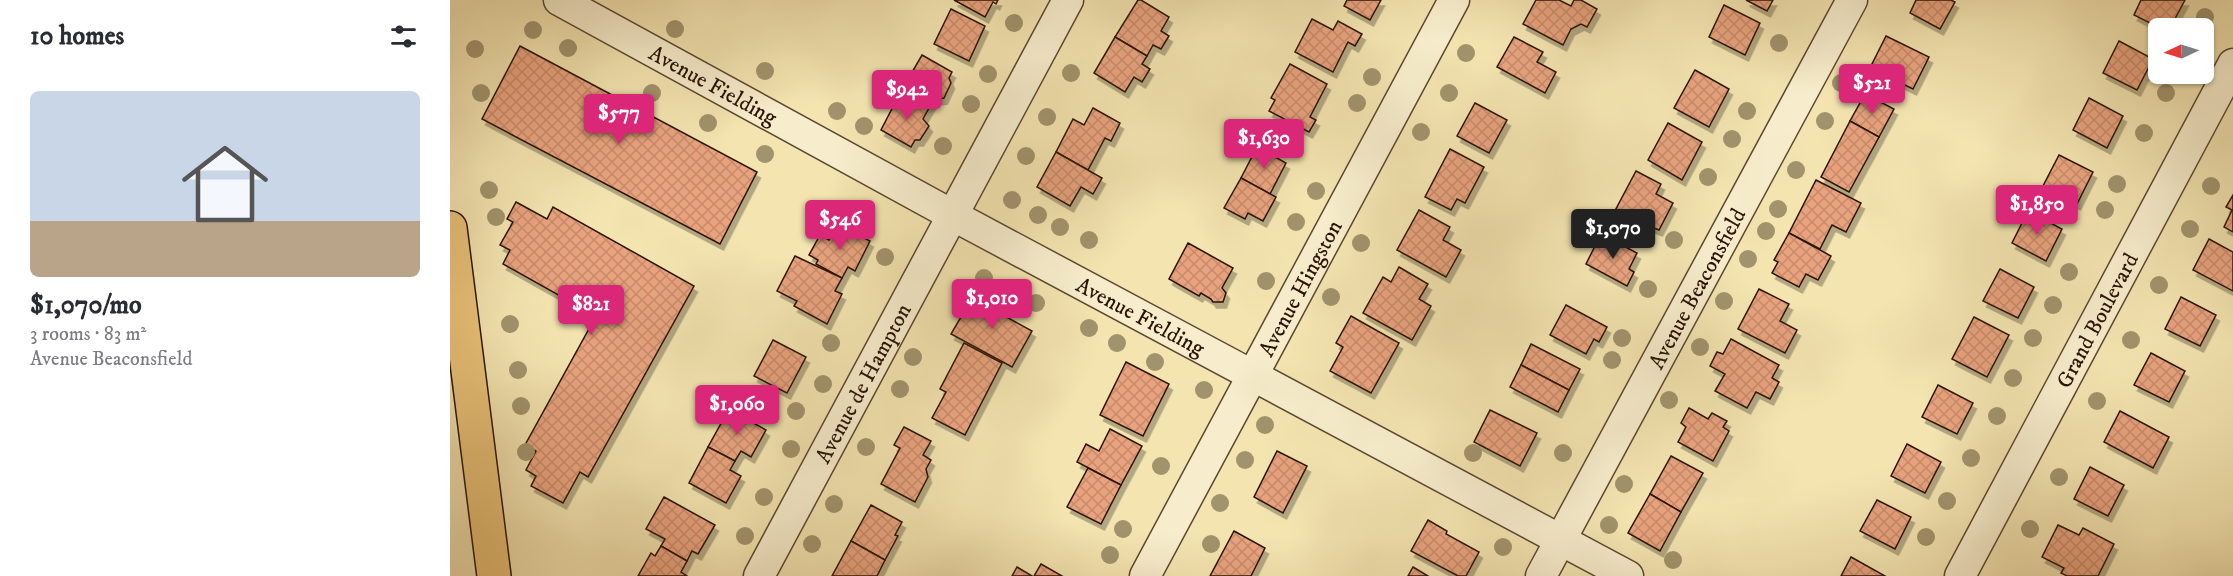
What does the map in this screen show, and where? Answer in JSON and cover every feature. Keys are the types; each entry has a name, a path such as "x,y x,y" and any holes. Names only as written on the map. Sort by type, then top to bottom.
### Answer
{"main road":[{"path":"450,228 494,576"}],"street":[{"name":"Avenue Fielding","path":"559,0 954,216 1628,576"},
{"name":"Avenue de Hampton","path":"759,576 1068,0"},
{"name":"Avenue Hingston","path":"1145,576 1454,0"},
{"name":"Avenue Beaconsfield","path":"1541,576 1852,0"},
{"name":"Grand Boulevard","path":"1960,576 2233,64"}],"building":[{"path":"954,0 998,0 996,4 993,2 985,17"},
{"path":"1138,0 1169,17 1161,31 1169,36 1161,49 1153,45 1147,56 1115,37"},
{"path":"1347,0 1381,0 1370,20 1344,6"},
{"path":"1536,0 1559,0 1571,6 1574,0 1581,0 1597,9 1587,27 1581,24 1571,29 1563,45 1523,24"},
{"path":"1746,0 1773,0 1767,11"},
{"path":"1916,0 1955,2 1940,29 1910,13"},
{"path":"2141,0 2185,0 2175,18 2148,18 2148,22 2134,15"},
{"path":"1724,5 1760,23 1745,55 1709,37"},
{"path":"951,9 985,26 969,61 934,44"},
{"path":"1312,19 1333,30 1338,21 1362,34 1355,46 1348,42 1333,72 1295,52"},
{"path":"1886,36 1929,57 1913,89 1870,68"},
{"path":"1115,37 1147,56 1142,64 1150,69 1142,82 1134,77 1125,92 1094,73"},
{"path":"1514,37 1543,52 1537,62 1556,72 1545,93 1497,67"},
{"path":"2119,41 2148,56 2148,69 2137,90 2103,73"},
{"path":"520,46 757,172 720,244 482,119"},
{"path":"922,55 952,72 949,78 951,83 944,98 936,97 929,108 905,95 909,89 904,86"},
{"path":"1290,64 1327,84 1310,117 1316,120 1309,132 1269,111 1275,100 1271,98"},
{"path":"1695,70 1729,89 1709,127 1674,108"},
{"path":"1865,94 1894,109 1879,137 1850,121"},
{"path":"905,95 929,108 923,119 929,126 920,140 915,140 911,147 881,130 897,99 902,101"},
{"path":"2089,98 2123,116 2107,148 2073,130"},
{"path":"1475,103 1507,120 1489,153 1457,136"},
{"path":"1093,108 1120,123 1111,141 1105,138 1088,170 1056,152 1073,119 1084,125"},
{"path":"1850,121 1879,137 1849,192 1821,177"},
{"path":"1668,123 1702,142 1682,180 1648,160"},
{"path":"1257,147 1286,163 1270,194 1241,178"},
{"path":"1450,149 1484,167 1465,203 1457,199 1451,210 1425,197"},
{"path":"1056,152 1102,178 1093,194 1081,187 1070,206 1037,187"},
{"path":"2059,155 2093,172 2077,204 2043,186"},
{"path":"1636,171 1661,184 1656,194 1673,203 1659,230 1651,227 1644,241 1609,222"},
{"path":"1241,178 1276,197 1263,221 1248,213 1245,219 1224,208"},
{"path":"1816,180 1861,203 1846,232 1832,225 1820,249 1789,233"},
{"path":"2233,195 2233,232 2224,227 2232,210 2226,207"},
{"path":"516,202 547,219 553,207 694,286 588,477 580,472 563,503 531,486 536,476 526,470 536,451 525,445 596,316 503,264 510,250 500,245 513,222 507,219"},
{"path":"1419,210 1450,227 1443,240 1461,250 1446,277 1397,250"},
{"path":"2028,211 2062,229 2046,261 2012,243"},
{"path":"838,224 870,241 855,271 848,267 842,278 816,264 818,260 809,255 820,235 829,240"},
{"path":"1789,233 1831,256 1818,280 1806,274 1799,287 1772,273 1778,262 1774,260"},
{"path":"1601,234 1637,253 1629,269 1634,272 1627,286 1586,264"},
{"path":"2209,239 2233,252 2233,291 2193,270"},
{"path":"1188,243 1233,268 1222,288 1226,293 1223,302 1213,302 1201,293 1199,296 1169,279"},
{"path":"795,256 842,278 835,291 842,294 827,324 794,306 797,301 777,291"},
{"path":"1399,267 1428,284 1419,299 1431,306 1412,340 1363,313 1383,277 1391,282"},
{"path":"2000,269 2034,287 2018,318 1983,301"},
{"path":"1759,289 1789,304 1780,321 1797,330 1785,353 1738,329"},
{"path":"982,290 1007,303 1001,314 1032,331 1012,367 951,334 968,305 973,307"},
{"path":"2181,297 2216,315 2200,346 2165,329"},
{"path":"1566,305 1607,327 1599,342 1594,339 1586,354 1550,335"},
{"path":"1351,316 1399,343 1371,393 1330,371 1343,347 1336,343"},
{"path":"1974,317 2009,335 1987,377 1952,359"},
{"path":"1731,339 1779,365 1772,378 1779,382 1770,399 1756,392 1747,408 1715,391 1725,374 1710,366 1717,352 1723,354"},
{"path":"773,340 806,357 787,393 754,376"},
{"path":"964,343 1002,363 965,435 932,418 946,392 940,389"},
{"path":"1531,344 1580,369 1569,390 1521,365"},
{"path":"2151,353 2185,371 2169,402 2134,385"},
{"path":"1126,362 1169,384 1143,436 1100,415"},
{"path":"1521,365 1569,390 1558,412 1510,387"},
{"path":"1938,385 1973,403 1957,434 1922,417"},
{"path":"1689,408 1708,419 1712,413 1727,421 1723,427 1729,431 1713,461 1678,442 1686,427 1681,423"},
{"path":"729,409 766,430 751,457 741,451 735,461 708,447"},
{"path":"1490,410 1537,433 1520,466 1474,442"},
{"path":"2120,411 2169,437 2153,468 2104,442"},
{"path":"904,427 931,441 923,455 931,460 926,469 928,477 915,502 881,484 900,448 894,445"},
{"path":"1110,429 1142,446 1121,485 1077,462 1086,444 1099,451"},
{"path":"1907,444 1941,462 1925,493 1891,476"},
{"path":"708,447 735,461 730,470 741,476 726,503 689,483"},
{"path":"1277,451 1307,466 1283,513 1254,497"},
{"path":"1671,456 1703,473 1681,512 1650,494"},
{"path":"2090,467 2124,485 2108,516 2074,499"},
{"path":"1088,468 1121,485 1101,524 1067,507"},
{"path":"1650,494 1681,512 1660,551 1628,533"},
{"path":"664,497 715,525 698,554 692,551 687,561 661,546 665,539 646,529"},
{"path":"1877,500 1911,517 1895,549 1860,531"},
{"path":"871,505 902,522 895,535 898,536 885,560 851,541"},
{"path":"1428,520 1447,531 1446,534 1479,552 1466,576 1458,576 1411,551"},
{"path":"2058,525 2079,535 2083,528 2114,544 2098,576 2067,576 2061,573 2064,568 2042,557"},
{"path":"1234,531 1265,548 1251,576 1210,576"},
{"path":"851,541 885,560 877,576 832,576"},
{"path":"661,546 687,561 681,572 687,576 638,576 651,553 655,556"},
{"path":"1851,557 1885,576 1841,576"},
{"path":"1041,564 1062,576 1034,576"},
{"path":"1017,567 1032,576 1012,576"},
{"path":"1413,567 1428,576 1408,576"}]}
